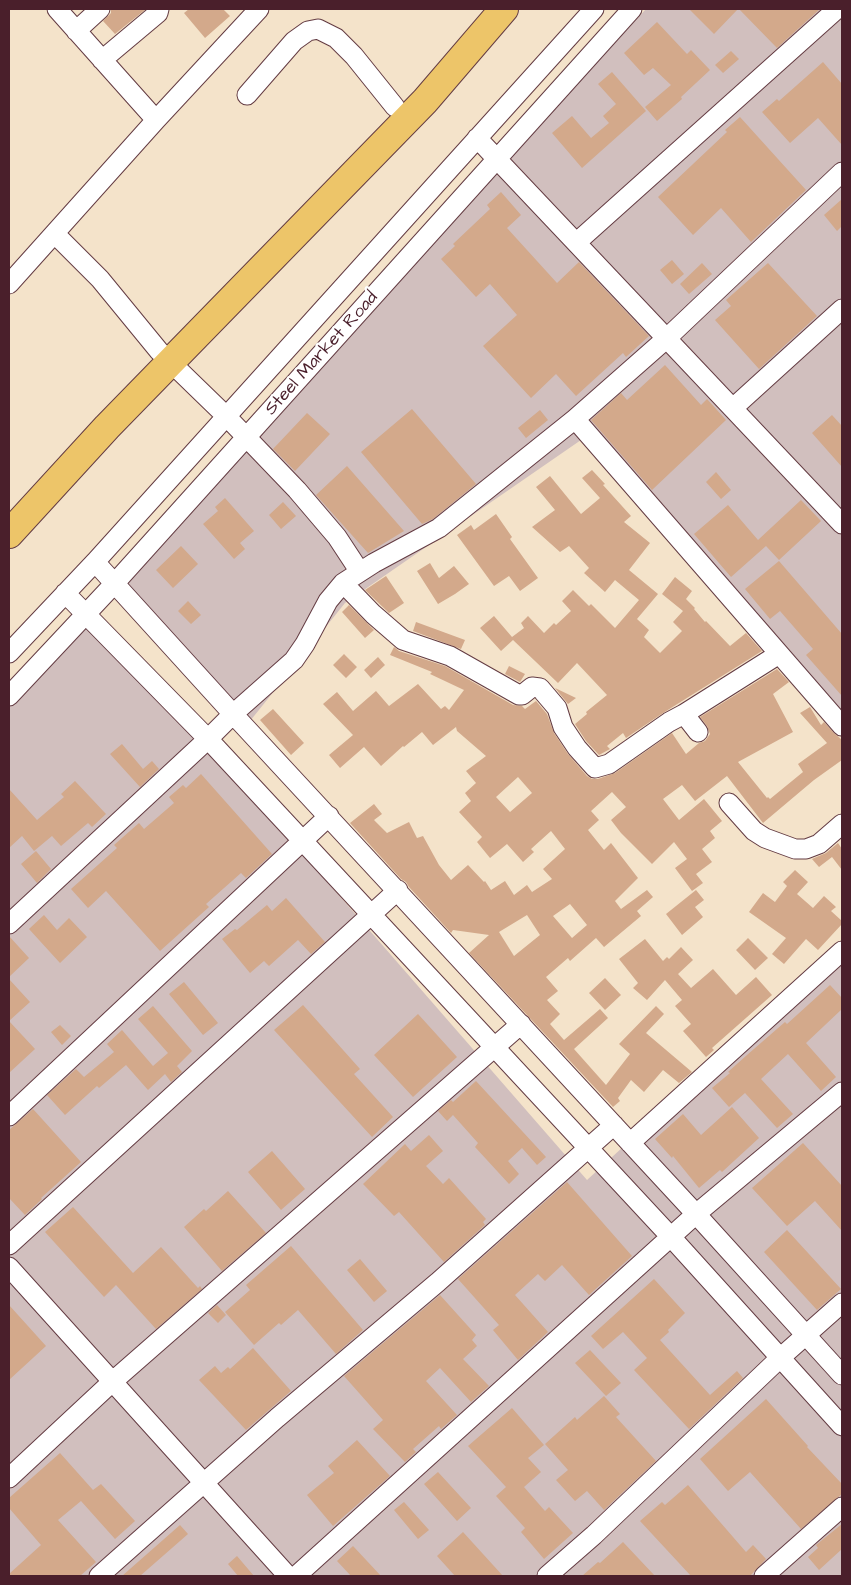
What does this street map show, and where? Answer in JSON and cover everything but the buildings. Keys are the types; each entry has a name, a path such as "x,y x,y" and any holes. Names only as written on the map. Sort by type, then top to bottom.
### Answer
{"highway":[{"path":"9,534 107,427 165,356 488,9"},
{"path":"9,511 86,427 165,356 425,101 504,9"}],"street":[{"path":"100,9 68,17 102,60 156,120"},
{"path":"102,60 158,13 158,9"},
{"name":"Steel Market Road","path":"9,652 95,562 594,9"},
{"name":"Steel Market Road","path":"9,696 114,584 632,9"},
{"path":"577,242 837,9"},
{"path":"9,284 256,10"},
{"path":"247,95 294,41 308,31 318,29 336,38 354,56 395,107"},
{"path":"477,138 498,158 842,524"},
{"path":"9,924 233,714 294,660 305,644 328,601 343,583 446,524 574,419 668,338 842,172"},
{"path":"55,234 100,279 165,356 297,490 337,537 360,572"},
{"path":"733,408 842,309"},
{"path":"574,419 842,726"},
{"path":"95,562 842,1375"},
{"path":"343,583 373,614 403,640 450,656 519,695 522,695 532,687 540,688 557,708 563,727 577,748 595,768 609,764 780,654"},
{"path":"65,593 208,739 671,1237 842,1426"},
{"path":"684,714 698,732"},
{"path":"729,803 754,831 765,838 795,849 806,849 819,844 842,824"},
{"path":"9,1116 329,816"},
{"path":"9,1245 398,890"},
{"path":"630,1143 842,951"},
{"path":"9,1478 112,1382 521,1024"},
{"path":"296,1576 696,1214 842,1092"},
{"path":"99,1576 277,1418 438,1282 614,1125"},
{"path":"9,1267 288,1576"},
{"path":"547,1576 780,1358 842,1303"},
{"path":"764,1576 842,1506"}],"shaded area":[{"path":"646,9 842,9 842,738 581,440 345,603 242,731 116,587"},
{"path":"93,613 587,1180 842,946 842,1576 9,1576 9,703"}]}
